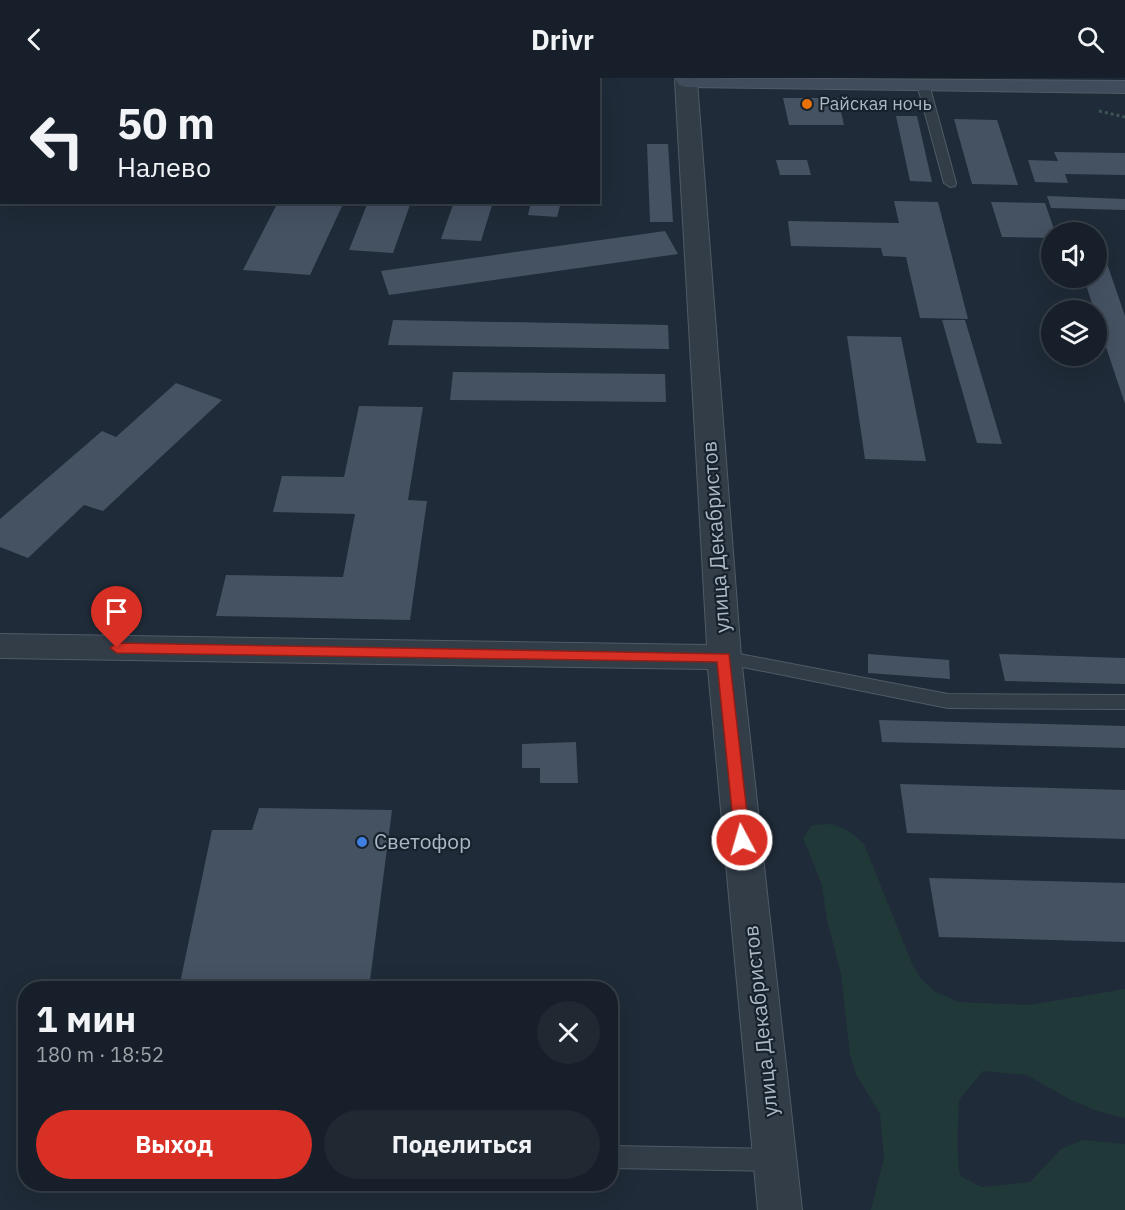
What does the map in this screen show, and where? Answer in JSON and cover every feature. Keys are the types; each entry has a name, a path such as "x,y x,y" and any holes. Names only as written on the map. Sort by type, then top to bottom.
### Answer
{"street":[{"path":"686,80 923,84 1020,82 1125,87"},
{"name":"улица Декабристов","path":"686,80 724,657 780,1210"},
{"path":"0,646 724,657"}],"lane":[{"path":"923,84 950,183"},
{"path":"724,657 948,701 1125,702"},
{"path":"618,1157 774,1160"}],"green space":[{"path":"832,824 850,832 864,844 911,961 920,978 934,991 958,1002 1028,1005 1125,989 1125,1118 1097,1111 1069,1099 1027,1075 983,1071 959,1100 958,1158 960,1176 982,1187 1030,1182 1061,1149 1082,1140 1125,1144 1125,1210 871,1210 884,1158 880,1114 856,1074 850,1055 841,974 827,920 822,885 803,838 812,825"}],"building":[{"path":"783,98 838,98 844,125 789,125"},
{"path":"896,116 917,116 932,182 910,181"},
{"path":"954,119 997,120 1018,185 972,184"},
{"path":"647,144 668,144 673,222 650,222"},
{"path":"1054,152 1125,153 1125,175 1065,174 1068,183 1035,182 1028,160 1058,161"},
{"path":"776,160 807,160 811,175 780,175"},
{"path":"1047,196 1125,199 1125,210 1051,208"},
{"path":"894,201 938,202 968,319 920,318 906,257 883,256 881,248 791,246 788,221 899,223"},
{"path":"991,202 1045,203 1052,222 1041,222 1041,238 1002,237"},
{"path":"277,204 343,204 310,275 243,270"},
{"path":"367,204 410,204 393,253 349,250"},
{"path":"453,204 492,204 481,241 441,239"},
{"path":"531,204 560,204 557,217 528,215"},
{"path":"665,231 678,254 389,295 381,271"},
{"path":"1107,263 1125,316 1125,404 1107,350 1107,300 1091,300 1087,288 1107,288"},
{"path":"393,320 668,325 669,349 388,345"},
{"path":"942,320 965,320 1002,444 977,443"},
{"path":"847,336 901,337 926,461 865,459"},
{"path":"453,372 665,374 666,402 450,400"},
{"path":"176,383 222,400 103,511 84,505 28,558 0,547 0,519 102,431 116,437"},
{"path":"359,406 423,407 408,500 427,501 410,620 216,616 226,575 343,577 355,514 273,512 282,476 344,477"},
{"path":"868,654 949,660 950,679 868,673"},
{"path":"999,654 1125,658 1125,684 1005,681"},
{"path":"879,720 1125,726 1125,748 882,742"},
{"path":"576,742 578,783 540,783 540,768 522,768 522,744"},
{"path":"900,784 1125,790 1125,839 907,833"},
{"path":"259,808 392,810 370,981 180,981 212,830 252,830"},
{"path":"929,878 1125,883 1125,942 939,937"}],"place":[{"name":"Райская ночь","path":"807,104"},
{"name":"Светофор","path":"362,842"}],"route":[{"path":"117,648 724,657 742,840"}]}
